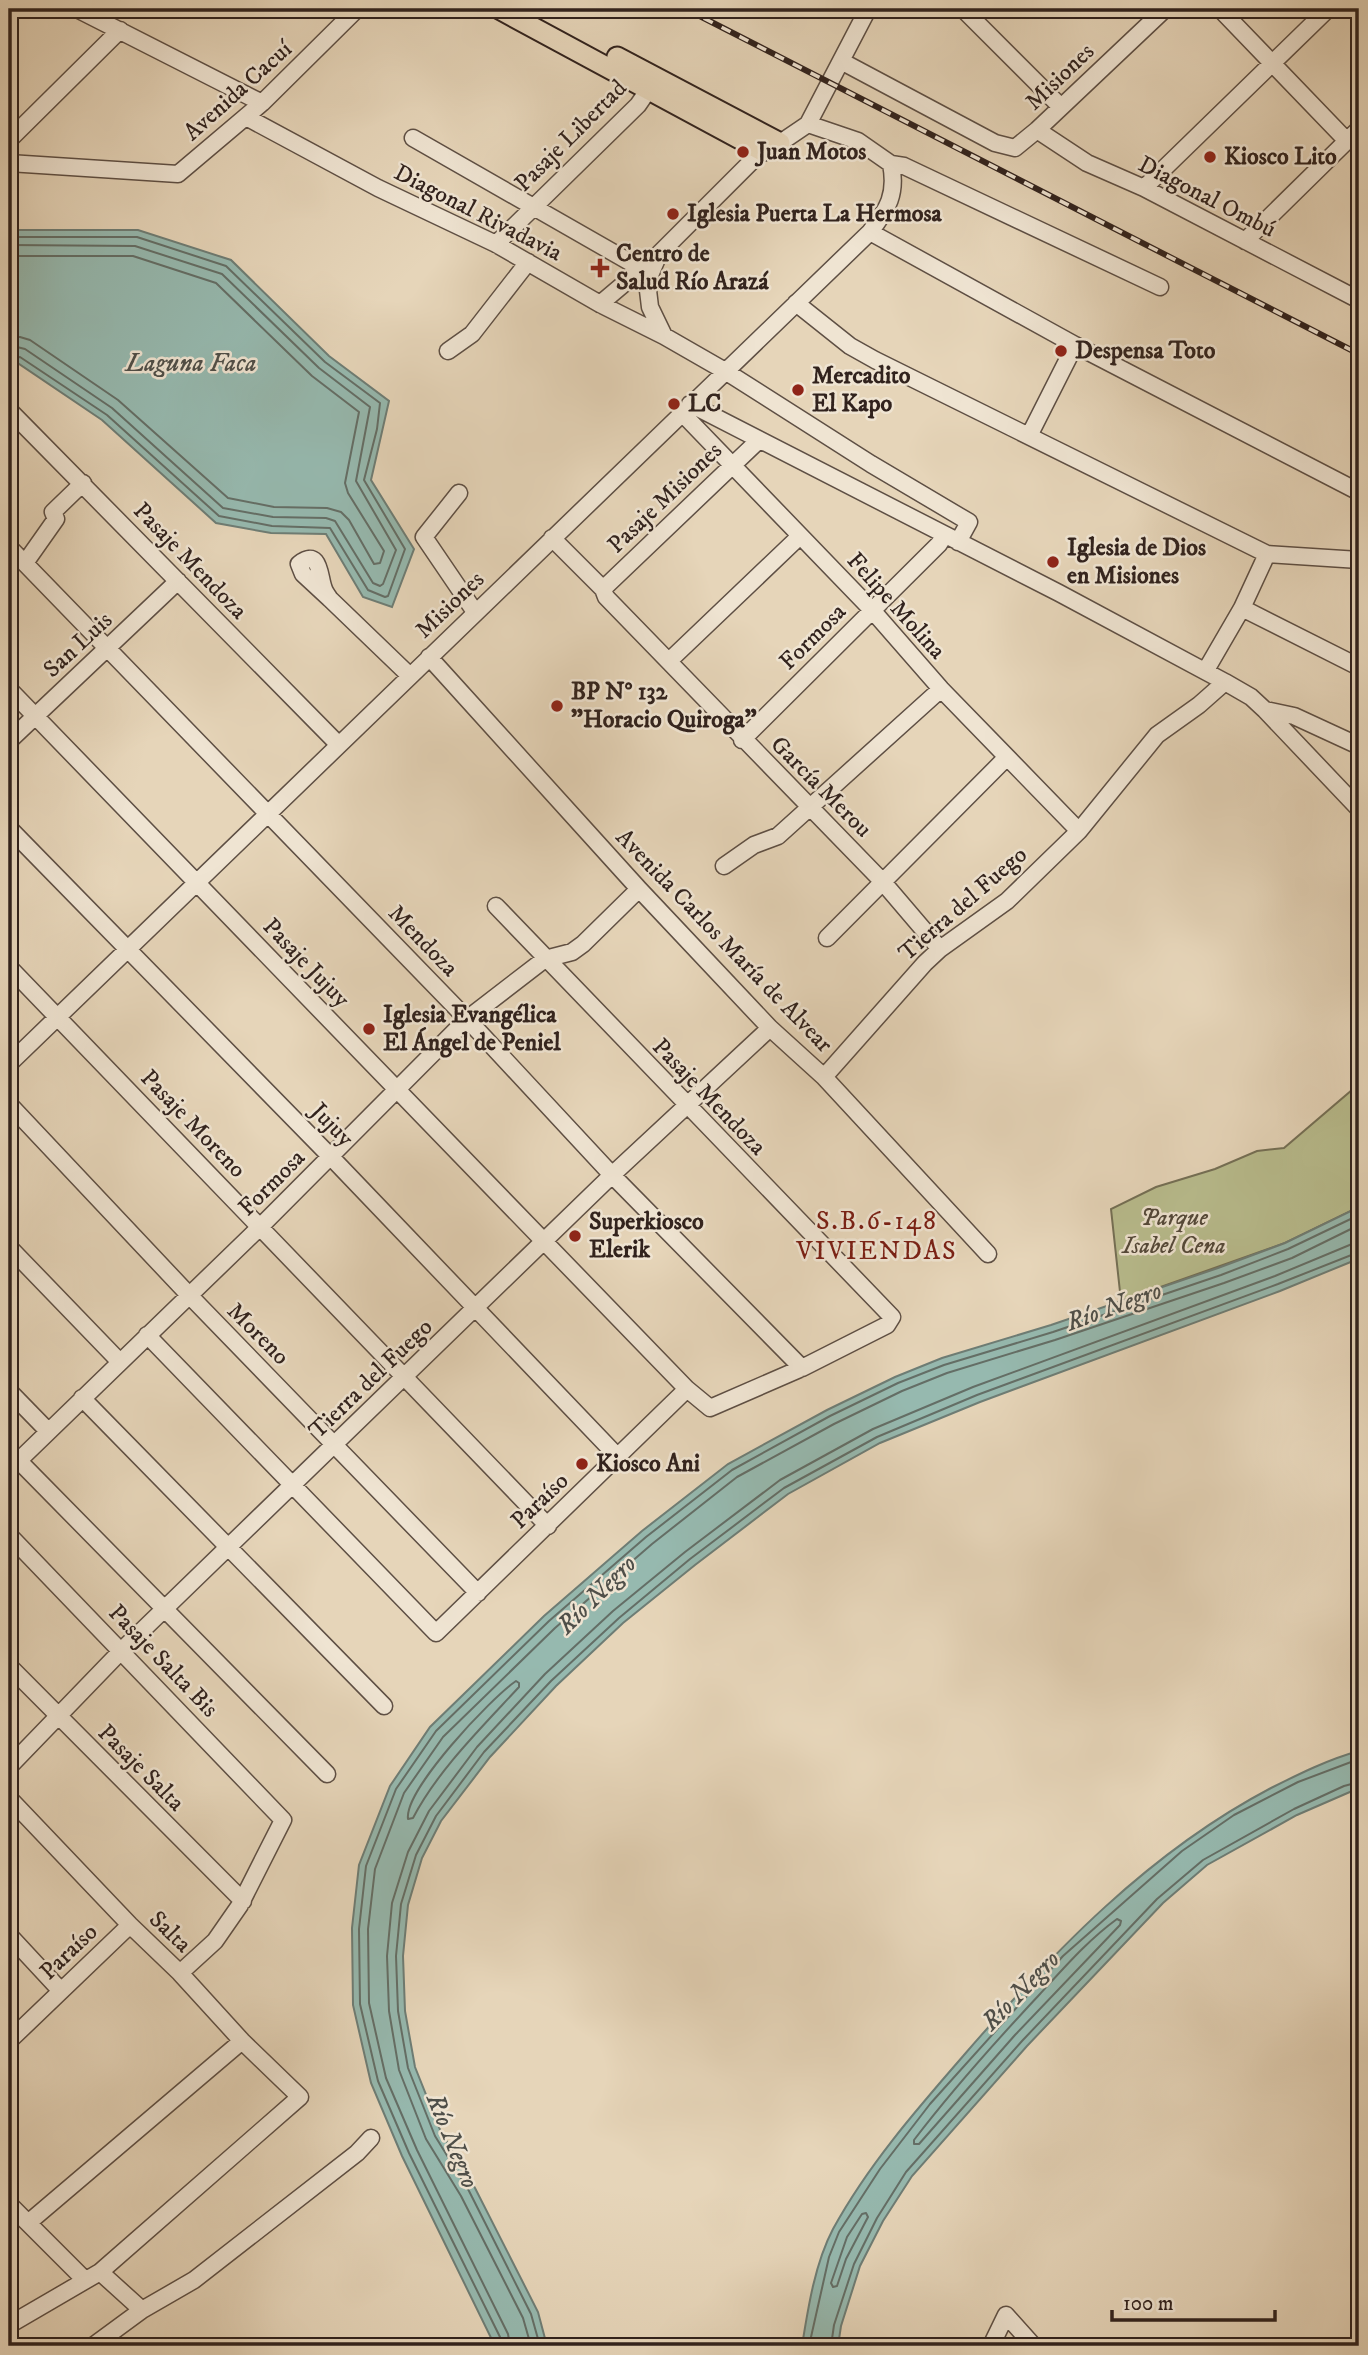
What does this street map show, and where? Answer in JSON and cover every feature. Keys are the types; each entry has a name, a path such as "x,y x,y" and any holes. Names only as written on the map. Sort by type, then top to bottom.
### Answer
{"main road":[{"path":"499,9 649,89 771,147"},
{"path":"525,9 771,147"}],"street":[{"path":"77,9 262,103"},
{"name":"Avenida Cacuí","path":"9,163 178,174 262,103 357,9"},
{"path":"600,304 658,255 771,147 808,124 868,9"},
{"path":"963,9 1061,107"},
{"name":"Misiones","path":"841,61 995,144 1015,148 1165,9"},
{"path":"1220,9 1347,141"},
{"path":"1144,188 1328,9"},
{"path":"9,140 120,30"},
{"name":"Pasaje Libertad","path":"496,244 638,104 649,89"},
{"name":"Diagonal Rivadavia","path":"246,117 378,188 496,244 600,304 726,371 871,464 970,522 951,539"},
{"path":"808,124 858,141 891,164 904,166 1160,287"},
{"path":"1245,241 1359,129"},
{"name":"Diagonal Ombú","path":"1037,130 1087,163 1144,188 1359,300"},
{"path":"413,138 642,269"},
{"name":"Misiones","path":"9,1064 870,232 886,211 892,193 895,183 891,164"},
{"path":"870,232 1075,345 1359,492"},
{"path":"658,255 647,282 650,307 664,336"},
{"path":"448,351 472,334 528,262"},
{"path":"796,303 850,346 1268,554 1359,560"},
{"path":"1029,436 1075,345"},
{"path":"686,408 758,441 1206,670 1251,697 1359,809"},
{"name":"Felipe Molina","path":"686,408 733,464 872,610 941,690 1079,831"},
{"name":"Pasaje Mendoza","path":"9,410 338,744"},
{"name":"Pasaje Misiones","path":"603,589 758,441"},
{"path":"859,492 871,464"},
{"path":"25,563 56,519 53,512 83,483"},
{"path":"459,493 424,537 475,612"},
{"path":"910,518 922,495"},
{"path":"669,661 800,536"},
{"name":"García Merou","path":"552,538 603,589 606,597 742,740 882,881 940,949"},
{"name":"Formosa","path":"742,740 939,544 951,539"},
{"name":"Mendoza","path":"9,547 467,1019 612,1175 802,1368"},
{"path":"1206,670 1242,608 1268,554"},
{"name":"San Luis","path":"9,741 178,581"},
{"path":"330,599 409,675"},
{"path":"1242,608 1359,667"},
{"name":"Avenida Carlos María de Alvear","path":"429,657 769,1028 824,1077 988,1254"},
{"name":"Tierra del Fuego","path":"824,1077 925,963 940,949 1007,901 1079,831 1157,735 1226,682"},
{"name":"Pasaje Jujuy","path":"9,689 687,1389"},
{"path":"724,866 754,845 779,836 941,690"},
{"path":"1265,710 1294,716 1359,746"},
{"path":"827,938 1007,757"},
{"name":"Jujuy","path":"9,828 331,1157 618,1457"},
{"name":"Formosa","path":"13,1465 260,1227 467,1019 545,959 572,952 583,944 639,889"},
{"name":"Pasaje Mendoza","path":"496,906 892,1317 887,1325 874,1333 802,1368"},
{"name":"Pasaje Moreno","path":"9,967 548,1526"},
{"name":"Tierra del Fuego","path":"9,1767 121,1650 336,1445 612,1175 769,1028"},
{"name":"Moreno","path":"9,1104 189,1296 478,1593"},
{"path":"9,1247 120,1362"},
{"path":"147,1335 293,1486"},
{"path":"687,1389 710,1408 802,1368"},
{"name":"Paraíso","path":"293,1486 436,1633 687,1389"},
{"path":"9,1391 48,1431"},
{"path":"82,1398 384,1706"},
{"path":"13,1465 327,1774"},
{"name":"Pasaje Salta Bis","path":"9,1535 283,1821 243,1901"},
{"name":"Pasaje Salta","path":"9,1666 243,1901"},
{"name":"Salta","path":"9,1798 130,1925 180,1973 242,2041 300,2097 93,2276"},
{"path":"180,1973 215,1941 243,1901"},
{"name":"Paraíso","path":"9,2041 130,1925"},
{"path":"9,1935 61,1991"},
{"path":"28,2223 242,2041"},
{"path":"93,2346 142,2310 194,2280 357,2153 371,2137"},
{"path":"9,2204 93,2276 142,2310"},
{"path":"9,2325 93,2276"},
{"path":"991,2346 1006,2315 1032,2344 1029,2346"}],"green space":[{"name":"Parque Isabel Cena","path":"1359,1084 1359,1207 1285,1243 1121,1301 1111,1209 1156,1187 1215,1169 1257,1151 1284,1148"}],"water":[{"name":"Laguna Faca","path":"9,230 138,230 231,260 329,356 389,401 371,480 414,549 392,607 363,597 326,534 271,533 216,523 102,420 16,362 9,365"},
{"name":"Río Negro","path":"1359,1207 1359,1257 1353,1261 1280,1291 980,1402 880,1443 788,1494 623,1623 556,1686 490,1757 441,1821 422,1858 408,1905 403,1956 405,2011 415,2067 441,2132 475,2188 538,2312 547,2346 495,2346 402,2156 371,2083 353,2005 352,1928 359,1865 390,1786 430,1727 544,1616 642,1531 728,1464 827,1410 895,1377 942,1358 1051,1325 1218,1268 1285,1243"},
{"path":"1359,1751 1359,1788 1297,1815 1207,1865 1163,1903 1027,2046 912,2176 883,2221 860,2266 841,2326 838,2346 802,2346 821,2256 847,2205 877,2160 911,2117 1032,1979 1105,1907 1184,1842 1271,1788 1303,1772"}],"railway":[{"path":"686,9 1359,354"}],"place":[{"name":"Juan Motos","path":"743,152"},
{"name":"Kiosco Lito","path":"1210,157"},
{"name":"Iglesia Puerta La Hermosa","path":"673,214"},
{"name":"Centro de Salud Río Arazá","path":"600,268"},
{"name":"Despensa Toto","path":"1061,351"},
{"name":"Mercadito El Kapo","path":"798,390"},
{"name":"LC","path":"674,404"},
{"name":"Iglesia de Dios en Misiones","path":"1053,562"},
{"name":"BP N° 132 \"Horacio Quiroga\"","path":"557,706"},
{"name":"Iglesia Evangélica El Ángel de Peniel","path":"369,1029"},
{"name":"Superkiosco Elerik","path":"575,1236"},
{"name":"Kiosco Ani","path":"582,1464"}],"district":[{"name":"S.B.6-148 VIVIENDAS","path":"877,1236"}]}
